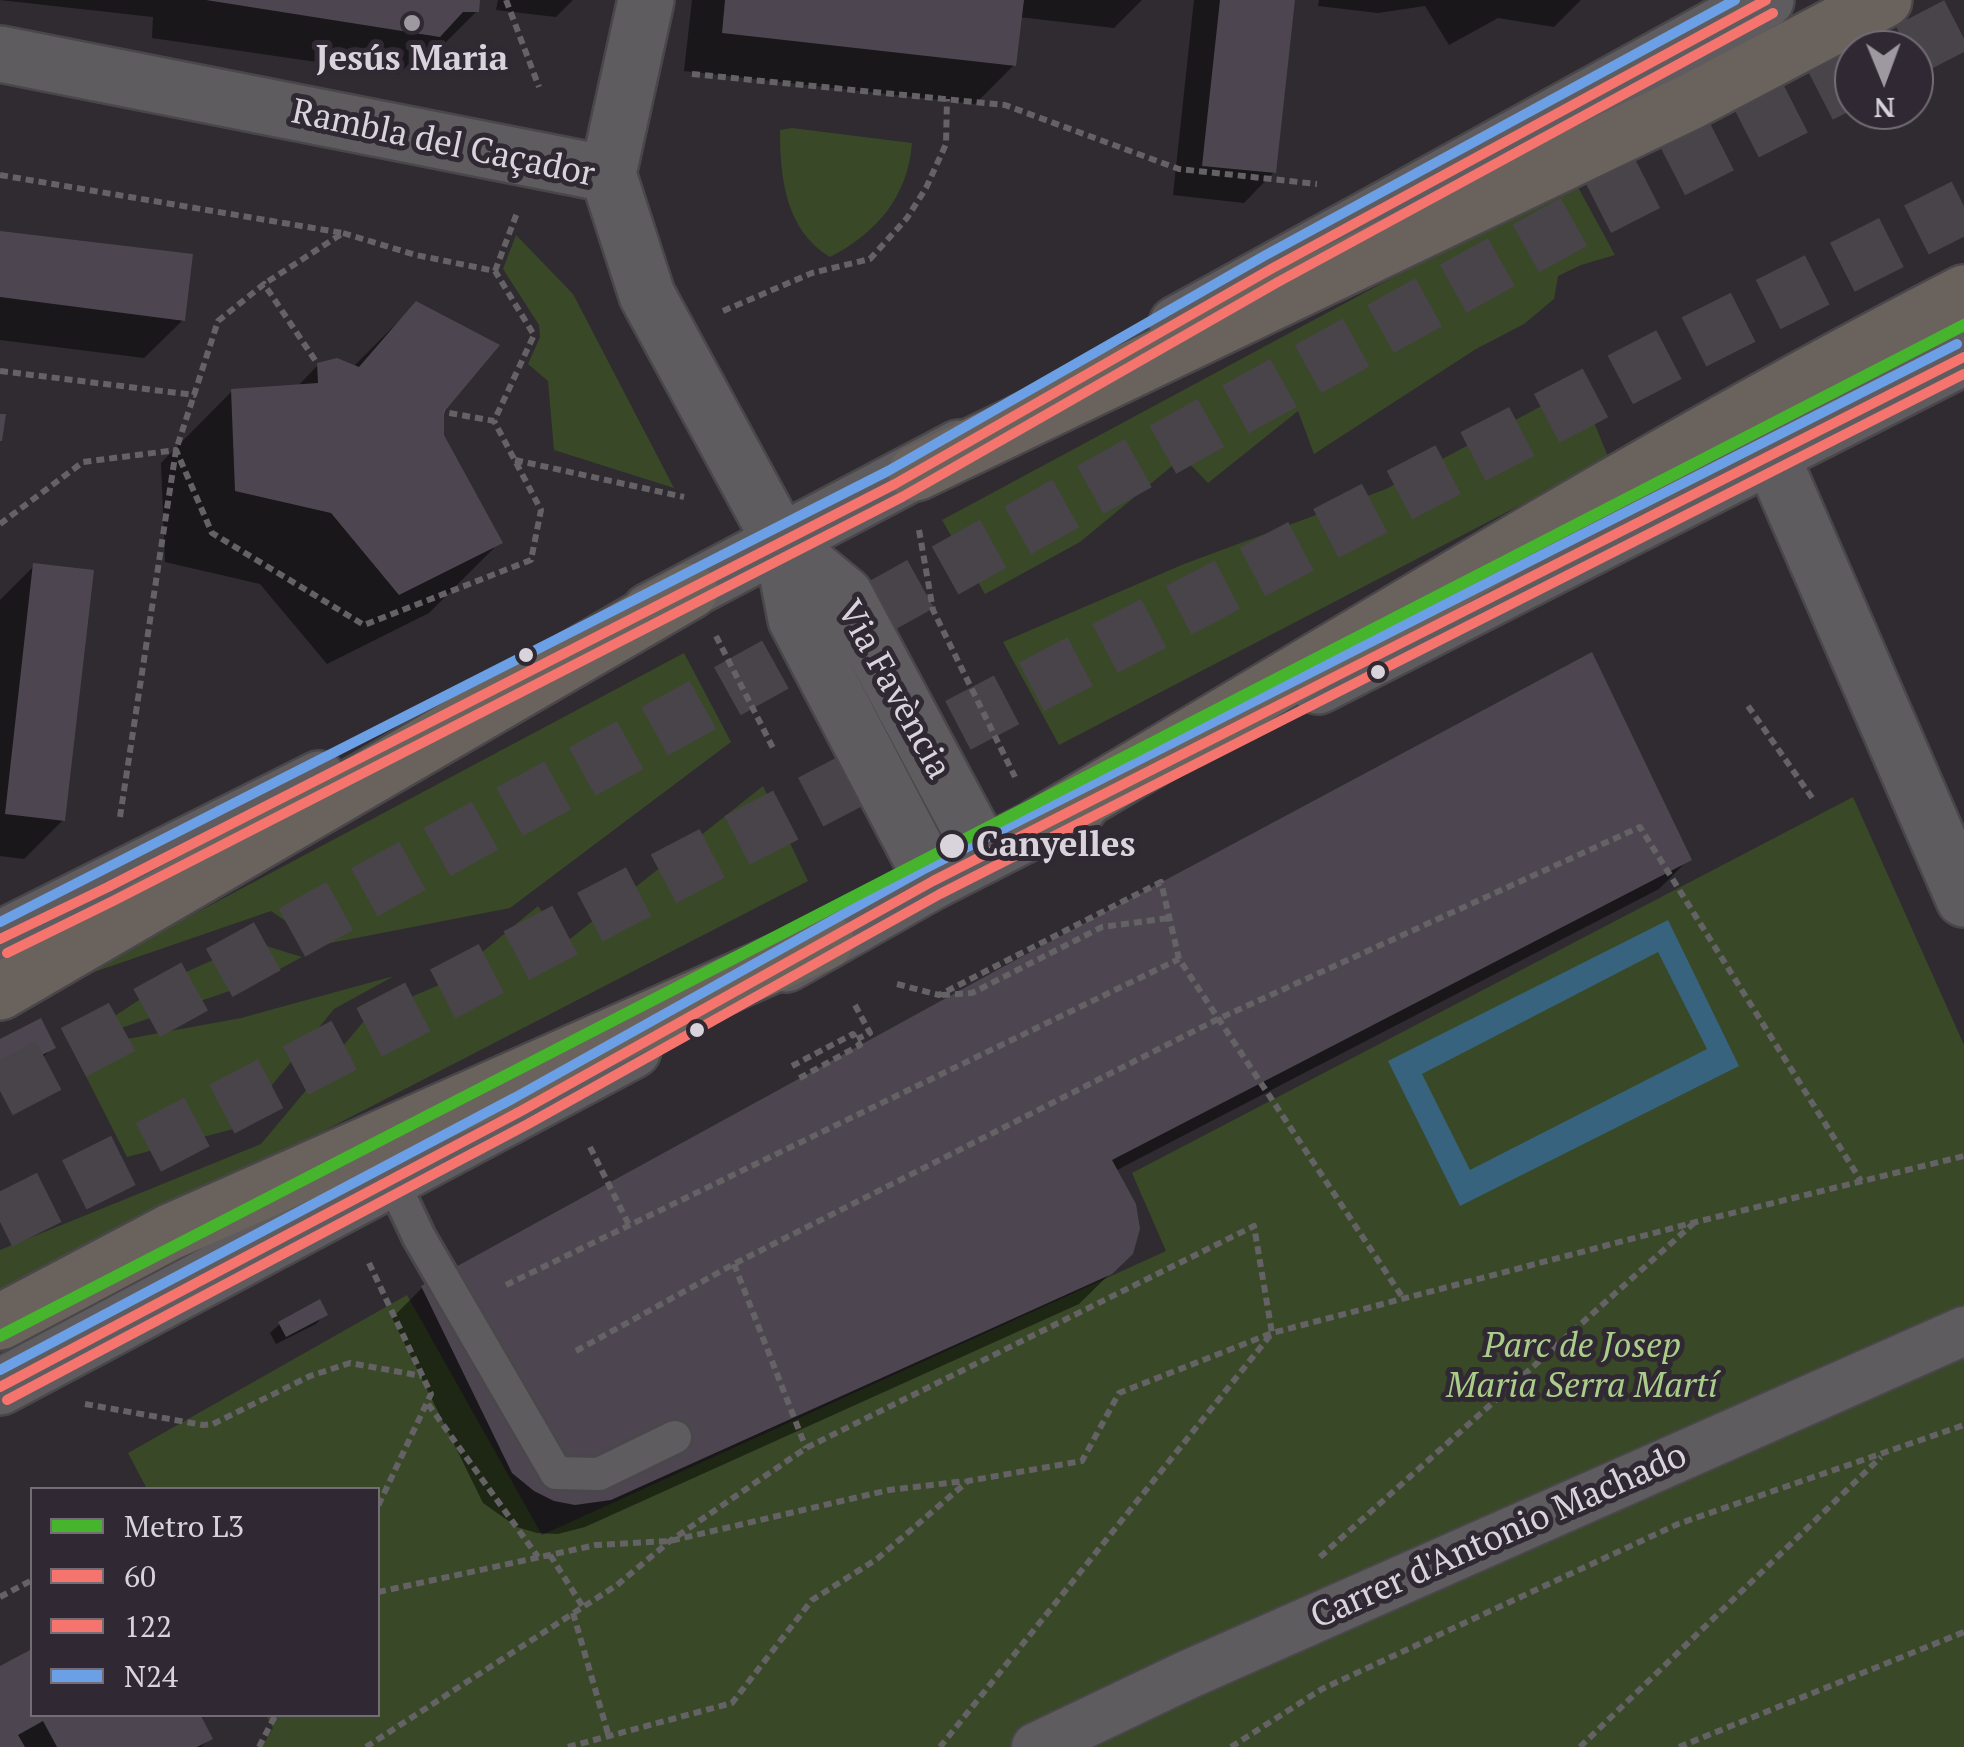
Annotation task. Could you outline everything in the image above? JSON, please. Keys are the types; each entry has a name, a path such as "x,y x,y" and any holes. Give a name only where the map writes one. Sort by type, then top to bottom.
{"highway":[{"path":"916,473 1674,110 1884,0"},
{"path":"1028,803 1964,293"},
{"path":"0,992 702,610"},
{"path":"0,1322 170,1232 826,941"}],"street":[{"path":"608,174 646,0"},
{"path":"0,939 702,610 780,542 916,473 1271,270 1766,0"},
{"name":"Rambla del Caçador","path":"0,54 608,174 648,295 780,542"},
{"path":"0,1387 392,1180 984,855 1028,803 1772,455 1964,357"},
{"path":"1772,455 1964,899"},
{"name":"Via Favència","path":"780,542 845,595 984,855"},
{"name":"Via Favència","path":"780,542 796,619 934,881"},
{"name":"Carrer d'Antonio Machado","path":"1036,1747 1187,1675 1964,1331"}],"lane":[{"path":"392,1180 419,1237 556,1473 598,1474 675,1438"}],"path":[{"path":"506,0 539,87"},
{"path":"692,74 1005,105 1178,169 1321,184"},
{"path":"722,311 812,273 870,260 907,218 926,188 946,144 948,100"},
{"path":"0,174 343,233 416,255 495,271 534,335 494,421"},
{"path":"495,271 517,213"},
{"path":"120,820 176,450 218,321 264,284 343,233"},
{"path":"264,284 317,363"},
{"path":"0,371 194,395"},
{"path":"444,412 494,421"},
{"path":"176,450 212,534 364,625 531,560 541,510 494,421"},
{"path":"0,524 83,462 176,450"},
{"path":"515,460 684,496"},
{"path":"919,528 934,610 1028,803"},
{"path":"702,610 773,748"},
{"path":"1748,706 1815,802"},
{"path":"576,1352 734,1264 1218,1018 1640,826 1861,1181"},
{"path":"940,995 1161,882 1179,959 1402,1298"},
{"path":"897,984 940,995 972,993 1102,928 1170,918"},
{"path":"506,1284 1179,959"},
{"path":"856,1005 870,1033 857,1039"},
{"path":"792,1066 853,1034 857,1039 860,1046 798,1079"},
{"path":"590,1147 629,1225"},
{"path":"380,1592 596,1544 670,1540 889,1490 1082,1461 1119,1393 1272,1333 1964,1156"},
{"path":"1318,1558 1696,1222"},
{"path":"366,1747 618,1584 670,1540 806,1448 1254,1226 1272,1333 940,1747"},
{"path":"369,1263 431,1394 380,1502"},
{"path":"734,1264 806,1448"},
{"path":"79,1402 203,1425 214,1424 310,1376 350,1364 422,1376"},
{"path":"427,1403 514,1529 538,1557"},
{"path":"1231,1747 1322,1689 1678,1524 1964,1426"},
{"path":"1580,1747 1886,1452"},
{"path":"568,1747 591,1744 732,1702 812,1600 877,1560 968,1481"},
{"path":"550,1555 583,1607"},
{"path":"0,1596 30,1581"},
{"path":"573,1613 608,1737"},
{"path":"1683,1746 1964,1632"},
{"path":"259,1747 274,1717"}],"green space":[{"path":"792,128 912,143 904,180 887,211 862,237 830,257 803,232 788,201 781,166 780,130"},
{"path":"1574,180 1615,255 1558,276 1554,299 1524,324 1476,349 1314,454 1298,411 1208,483 1183,457 1080,542 985,594 942,520"},
{"path":"516,235 573,294 674,488 554,450 548,381 528,364 540,337 539,325 503,269"},
{"path":"1579,386 1609,459 1059,745 1003,642 1184,564 1386,489"},
{"path":"684,653 731,742 510,908 320,945 271,911 68,981"},
{"path":"763,786 808,881 0,1298 0,1250 261,1144 369,1015 446,982 538,906 565,943"},
{"name":"Parc de Josep Maria Serra Martí","path":"1853,797 1964,1045 1964,1747 262,1747 273,1728 267,1717 380,1717 380,1487 146,1487 128,1453 407,1295 542,1535 1166,1251 1132,1173"},
{"path":"253,942 302,957 256,982 118,1029 99,1026 173,978"},
{"path":"394,976 334,1009 237,1128 127,1157 72,1049 241,1018"}],"water":[{"path":"1668,920 1739,1066 1460,1206 1388,1061","holes":["1658,952 1707,1049 1470,1170 1422,1074"]}],"building":[{"name":"Jesús Maria","path":"206,0 480,0 479,12 463,12 440,37"},
{"path":"725,0 1024,0 1016,66 722,33"},
{"path":"1220,0 1295,0 1276,173 1202,166"},
{"path":"0,231 193,254 185,321 0,297"},
{"path":"416,301 500,345 444,412 444,435 503,543 399,595 331,513 235,491 231,389 318,383 317,363 337,358 359,367"},
{"path":"0,414 6,414 2,441 0,441"},
{"path":"33,563 94,570 65,821 5,814"},
{"path":"1592,652 1692,860 1112,1160 1136,1204 1140,1229 1133,1254 1112,1274 611,1500 575,1505 554,1501 512,1473 421,1286 999,969"},
{"path":"41,1018 56,1048 0,1076 0,1039"},
{"path":"320,1299 328,1315 286,1337 278,1322"},
{"path":"30,1650 30,1717 202,1717 213,1739 197,1747 57,1747 43,1721 18,1735 25,1747 0,1747 0,1666"}],"tunnel":[{"path":"1934,37 1964,21"},
{"path":"0,1091 1588,214 1834,88"},
{"path":"0,1222 1672,353 1964,206"}],"metro line":[{"name":"L3","path":"0,1336 1964,325"}],"transit line":[{"name":"N24","path":"0,922 888,471 1264,256 1735,0"},
{"name":"60","path":"0,939 895,484 1271,269 1766,0"},
{"name":"122","path":"7,953 902,497 1278,282 1773,13"},
{"name":"N24","path":"0,1370 514,1098 926,868 1957,344"},
{"name":"60","path":"0,1387 521,1111 933,881 1964,357"},
{"name":"122","path":"7,1400 528,1124 940,894 1964,374"}],"place":[{"name":"Jesús Maria","path":"412,23"},
{"name":"Canyelles","path":"952,846"}]}
